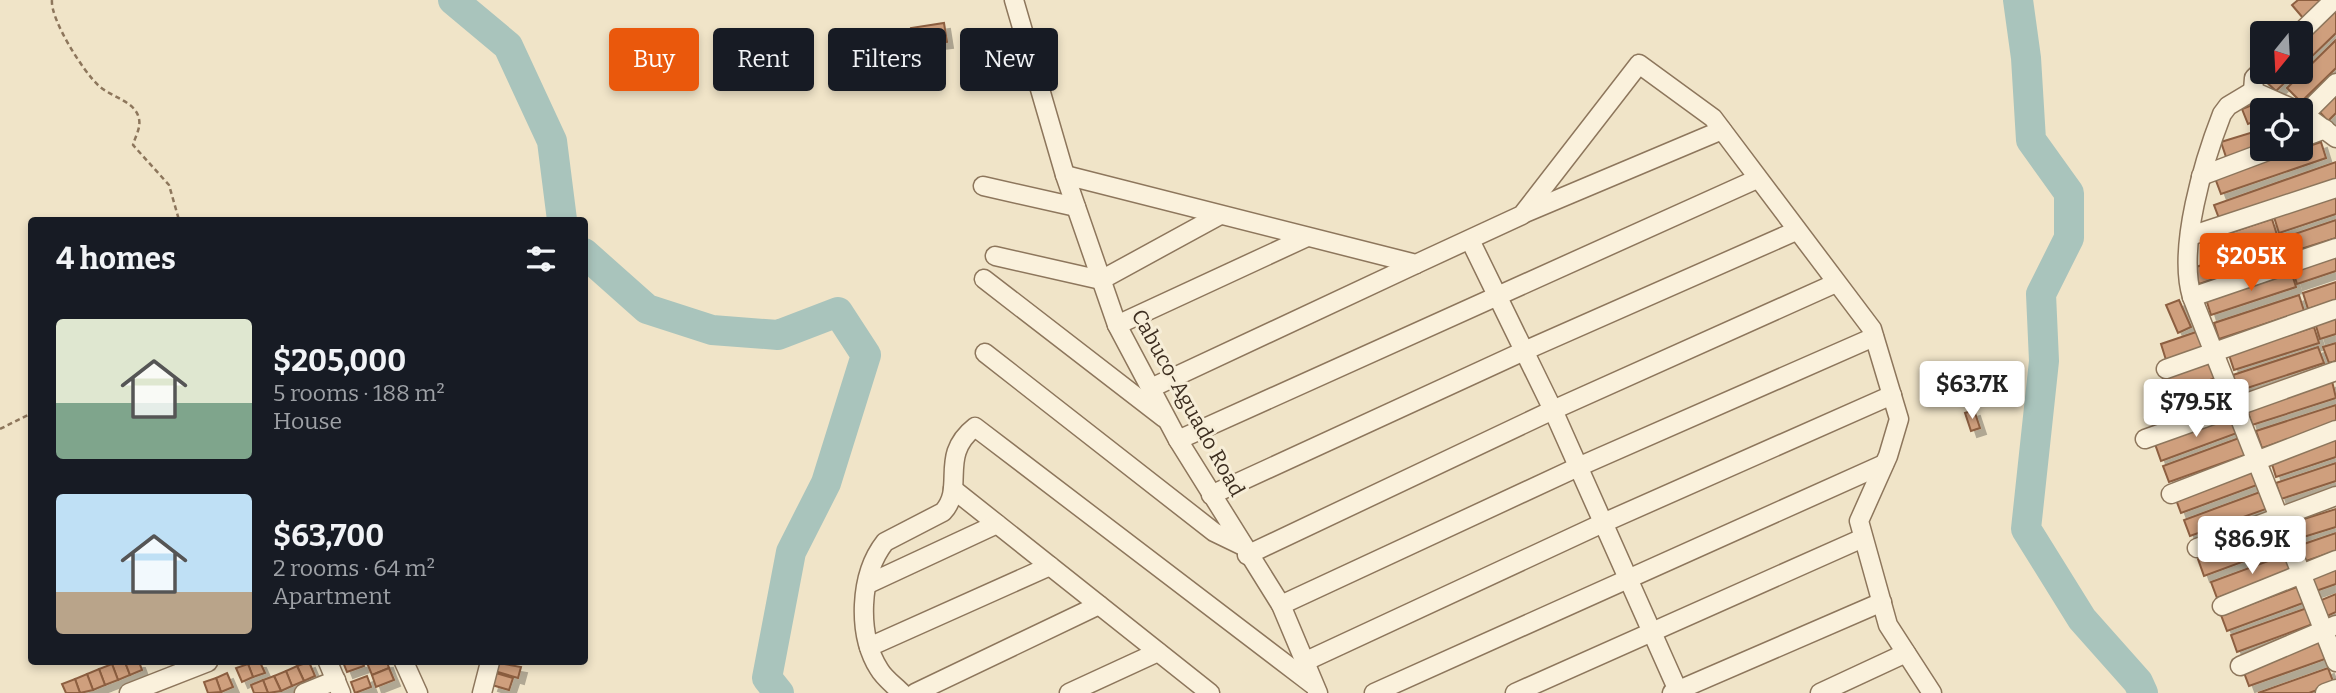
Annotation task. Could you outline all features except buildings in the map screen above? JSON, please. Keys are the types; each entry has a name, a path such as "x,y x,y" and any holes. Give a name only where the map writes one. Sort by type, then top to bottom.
{"street":[{"name":"Cabuco-Aguado Road","path":"1014,0 1065,175 1117,325 1178,440 1281,605 1315,689"},
{"path":"2312,21 2334,0"},
{"path":"1522,215 1639,64 1713,118 1872,329 1899,419 1884,464 1859,522 1888,625 1932,693"},
{"path":"2313,102 2336,83"},
{"path":"2253,91 2254,84"},
{"path":"2253,91 2269,98"},
{"path":"2253,91 2228,106 2222,114 2201,176 2190,236 2192,297 2301,573 2330,627 2336,662"},
{"path":"2313,121 2331,134"},
{"path":"1151,388 1522,215 1721,130"},
{"path":"2313,136 2331,134"},
{"path":"2201,176 2250,158"},
{"path":"1065,175 1416,264"},
{"path":"1178,440 1757,179"},
{"path":"983,186 1076,208"},
{"path":"2190,236 2336,188"},
{"path":"995,256 1101,280 1220,215"},
{"path":"1211,495 1524,351 1796,231"},
{"path":"1117,325 1307,237"},
{"path":"1470,240 1553,410 1652,630 1676,692 1882,602"},
{"path":"2192,297 2336,248"},
{"path":"984,279 1168,421"},
{"path":"985,354 1214,532 1245,550 1836,283"},
{"path":"2166,369 2336,309"},
{"path":"1281,605 1578,467 1874,337"},
{"path":"2145,439 2336,371"},
{"path":"1304,662 1603,523 1892,396"},
{"path":"902,693 880,672 869,647 864,626 868,584 878,550 885,542 943,512 950,505 955,454 960,443 975,427 1315,689"},
{"path":"2171,494 2336,430"},
{"path":"1374,693 1884,464"},
{"path":"953,489 1206,692"},
{"path":"2197,548 2336,496"},
{"path":"868,584 997,524"},
{"path":"1515,693 1863,538"},
{"path":"2222,606 2336,560"},
{"path":"869,647 1050,566"},
{"path":"915,693 1099,605"},
{"path":"2240,666 2330,627"},
{"path":"1069,693 1158,652"},
{"path":"1820,693 1906,653"},
{"path":"129,693 200,665"},
{"path":"304,693 339,686 329,665"},
{"path":"405,665 418,693"},
{"path":"482,693 488,665"},
{"path":"2325,693 2336,688"}],"path":[{"path":"52,0 51,13 89,75 99,86 131,105 139,116 139,129 133,145 169,185 178,217"},
{"path":"0,429 28,415"}],"waterway":[{"path":"453,0 508,46 552,141 562,217"},
{"path":"2018,0 2026,58 2031,140 2069,193 2069,238 2041,294 2044,361 2026,529 2082,619 2138,682 2143,693"},
{"path":"588,257 647,309 712,330 778,335 838,312 866,355 826,483 791,552 767,678 779,693"}]}
